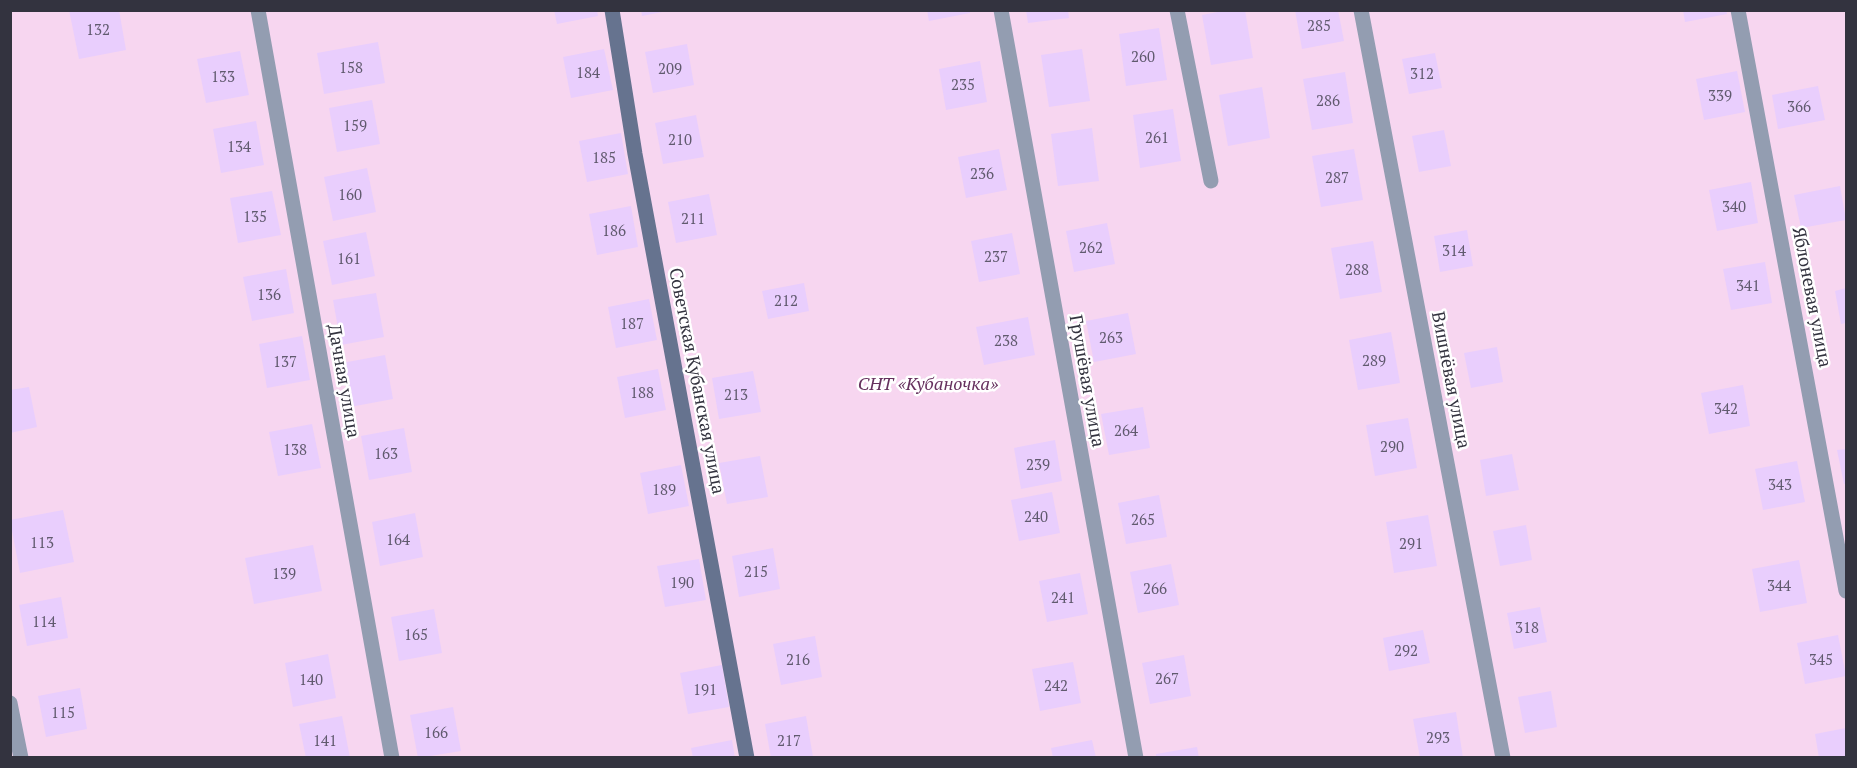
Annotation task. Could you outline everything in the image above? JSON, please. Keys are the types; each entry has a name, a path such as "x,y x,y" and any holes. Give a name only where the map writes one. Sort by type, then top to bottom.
{"street":[{"name":"Дачная улица","path":"258,10 392,758"},
{"name":"Советская Кубанская улица","path":"612,10 635,154 747,758"},
{"name":"Грушёвая улица","path":"1001,10 1136,758"},
{"path":"1178,10 1211,180"},
{"name":"Вишнёвая улица","path":"1361,10 1503,758"},
{"name":"Яблоневая улица","path":"1738,10 1846,591"},
{"path":"10,703 21,758"}],"green space":[{"name":"СНТ «Кубаночка»","path":"11,11 1846,11 1846,757 11,757"}],"building":[{"path":"69,10 119,10 126,50 79,59"},
{"path":"554,10 597,10 598,16 557,24"},
{"path":"641,10 662,10 662,12 642,16"},
{"path":"927,10 970,10 970,13 929,21"},
{"path":"1026,10 1068,10 1069,18 1028,23"},
{"path":"1228,10 1245,10 1253,58 1211,65 1202,15"},
{"path":"1295,10 1338,10 1344,41 1302,49"},
{"path":"1683,10 1726,10 1727,14 1685,22"},
{"path":"1159,28 1167,80 1126,86 1119,34"},
{"path":"378,42 385,83 324,94 317,53"},
{"path":"687,44 694,85 653,93 645,52"},
{"path":"604,49 613,90 571,98 563,57"},
{"path":"1082,49 1090,101 1049,107 1041,55"},
{"path":"240,51 249,95 206,103 197,59"},
{"path":"1435,53 1442,88 1409,94 1402,59"},
{"path":"980,61 987,102 946,110 939,69"},
{"path":"1737,71 1745,112 1704,120 1696,79"},
{"path":"1345,72 1353,123 1312,130 1303,79"},
{"path":"1818,86 1825,120 1778,129 1772,95"},
{"path":"1262,87 1270,138 1228,146 1219,95"},
{"path":"372,100 380,144 337,152 329,108"},
{"path":"1173,109 1181,161 1140,168 1133,115"},
{"path":"696,115 704,157 663,164 655,123"},
{"path":"256,121 264,165 221,173 213,129"},
{"path":"1092,128 1099,181 1058,186 1051,134"},
{"path":"1444,130 1451,166 1419,172 1412,136"},
{"path":"621,133 628,174 587,182 579,141"},
{"path":"999,149 1007,190 966,198 958,157"},
{"path":"1354,149 1363,200 1321,207 1312,156"},
{"path":"367,168 376,212 333,221 324,177"},
{"path":"1751,182 1758,223 1717,231 1709,190"},
{"path":"1840,186 1846,220 1801,228 1794,195"},
{"path":"272,191 281,235 238,243 230,198"},
{"path":"709,194 717,235 676,243 668,202"},
{"path":"631,206 638,247 597,255 589,214"},
{"path":"1107,223 1115,264 1074,272 1066,231"},
{"path":"1467,230 1473,266 1440,272 1434,236"},
{"path":"366,232 375,276 332,285 323,241"},
{"path":"1012,233 1020,274 979,282 971,241"},
{"path":"1373,241 1382,292 1340,299 1331,248"},
{"path":"1765,262 1772,303 1731,310 1723,269"},
{"path":"286,269 294,313 252,321 243,277"},
{"path":"804,283 809,311 768,319 762,291"},
{"path":"1846,288 1846,323 1841,324 1835,291"},
{"path":"376,293 384,337 341,345 333,300"},
{"path":"649,299 657,340 616,348 608,307"},
{"path":"1128,313 1136,354 1094,362 1086,321"},
{"path":"1028,317 1035,355 984,365 976,327"},
{"path":"1391,332 1400,383 1358,390 1349,340"},
{"path":"302,336 310,380 267,388 259,344"},
{"path":"1497,347 1503,382 1471,388 1464,353"},
{"path":"385,355 393,399 350,407 342,363"},
{"path":"658,369 666,410 625,418 617,377"},
{"path":"753,371 761,412 719,419 712,378"},
{"path":"1743,385 1750,426 1709,434 1701,393"},
{"path":"29,387 37,427 10,433 10,390"},
{"path":"1143,407 1150,448 1109,455 1101,414"},
{"path":"1408,418 1417,468 1375,476 1366,425"},
{"path":"312,424 321,468 278,476 269,432"},
{"path":"404,428 412,472 369,480 361,436"},
{"path":"1055,440 1062,481 1021,489 1014,448"},
{"path":"1846,449 1846,484 1844,484 1837,450"},
{"path":"1512,454 1519,490 1486,496 1480,460"},
{"path":"760,456 768,497 727,504 719,463"},
{"path":"1797,461 1805,502 1763,510 1755,469"},
{"path":"681,465 689,506 648,514 640,473"},
{"path":"1052,492 1060,533 1019,541 1011,500"},
{"path":"1159,495 1167,537 1126,544 1118,503"},
{"path":"63,510 74,562 20,573 10,520"},
{"path":"415,513 423,557 380,566 372,522"},
{"path":"1428,515 1437,566 1394,573 1386,522"},
{"path":"1526,525 1532,560 1500,566 1493,531"},
{"path":"313,545 322,591 254,604 245,558"},
{"path":"773,548 780,589 739,597 732,556"},
{"path":"699,559 706,600 665,607 657,566"},
{"path":"1799,560 1807,603 1760,612 1752,569"},
{"path":"1171,564 1179,605 1138,613 1130,572"},
{"path":"1080,573 1088,614 1047,622 1039,581"},
{"path":"61,597 68,638 27,646 19,605"},
{"path":"1540,607 1547,642 1514,649 1507,613"},
{"path":"434,609 442,653 399,661 391,617"},
{"path":"1423,630 1430,663 1389,671 1383,638"},
{"path":"1838,635 1846,676 1805,684 1797,643"},
{"path":"815,636 822,677 781,685 773,644"},
{"path":"328,654 336,698 293,707 285,663"},
{"path":"1184,655 1191,696 1150,704 1142,663"},
{"path":"1073,662 1081,703 1040,711 1032,669"},
{"path":"722,665 729,707 688,714 680,673"},
{"path":"80,688 87,729 46,737 38,696"},
{"path":"1551,691 1557,727 1525,733 1518,697"},
{"path":"453,707 461,751 418,758 410,715"},
{"path":"1456,712 1463,758 1420,758 1413,719"},
{"path":"342,716 350,758 306,758 299,724"},
{"path":"806,716 813,757 771,758 765,724"},
{"path":"1846,728 1846,758 1819,758 1815,734"},
{"path":"732,740 735,758 693,758 691,748"},
{"path":"1092,740 1096,758 1053,758 1051,748"},
{"path":"1197,747 1199,758 1156,758 1156,754"}]}
